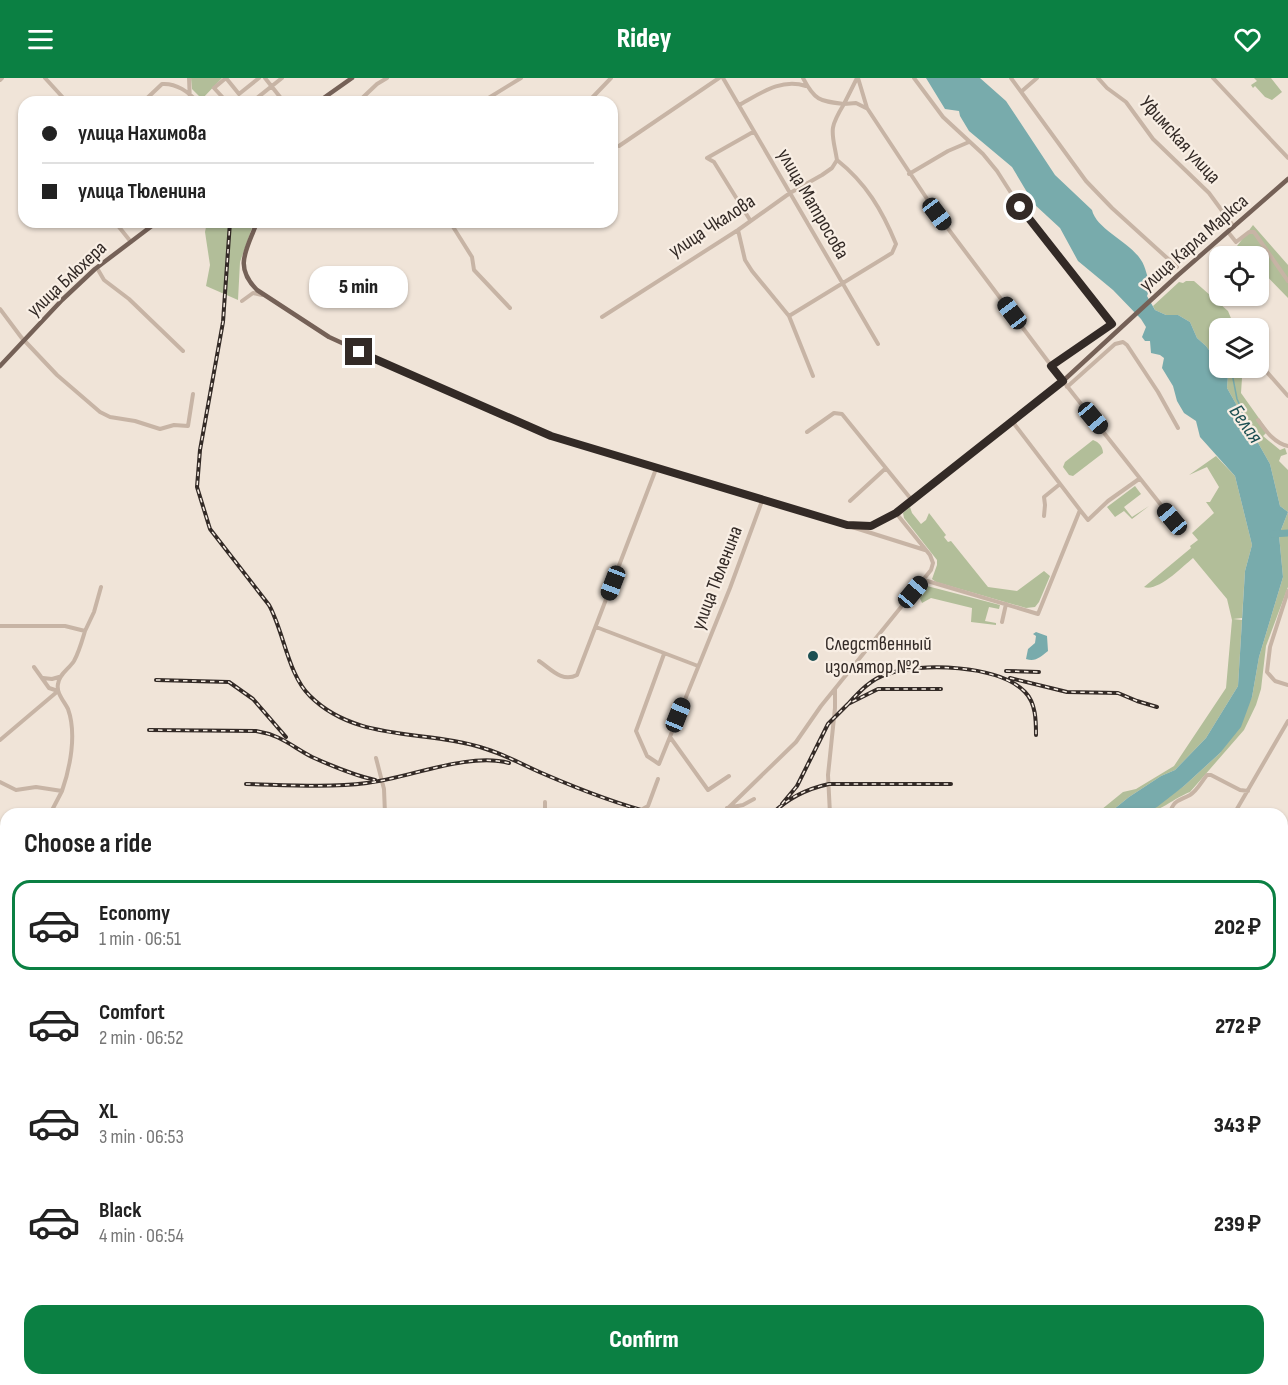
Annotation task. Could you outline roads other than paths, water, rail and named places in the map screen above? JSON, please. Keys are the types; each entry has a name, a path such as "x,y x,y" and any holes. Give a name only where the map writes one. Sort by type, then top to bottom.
{"main road":[{"path":"326,96 352,78"},
{"name":"улица Карла Маркса","path":"1063,381 1177,276 1288,179"},
{"name":"улица Блюхера","path":"0,366 62,300 97,267 149,228"},
{"path":"255,228 244,258 244,271 248,280 265,295 329,337 551,436 847,525 862,527 874,525 896,513 1063,381"}],"street":[{"path":"45,78 62,96"},
{"path":"189,78 189,96"},
{"path":"221,96 214,88 226,78 239,94 259,78"},
{"path":"265,78 279,96"},
{"path":"260,96 282,78"},
{"path":"364,96 387,78"},
{"path":"492,96 521,78"},
{"path":"594,96 611,78"},
{"path":"619,146 721,78"},
{"name":"улица Матросова","path":"721,78 878,344"},
{"path":"803,78 819,100 844,104 856,103 867,108"},
{"path":"789,316 892,253 896,244 878,206 855,174 837,160 832,125 857,78"},
{"path":"857,78 867,108 909,174 1051,366 1106,433 1180,530"},
{"path":"914,78 943,117 983,154 997,171 1020,207 1112,324 1051,366"},
{"path":"1011,78 1086,181 1177,267"},
{"path":"1022,91 1037,78"},
{"name":"Уфимская улица","path":"1098,78 1126,102 1154,139 1209,193 1234,227"},
{"path":"1213,78 1288,158"},
{"path":"739,105 782,84 795,82 807,86"},
{"path":"149,96 162,84 171,83 192,96"},
{"path":"750,220 714,162 707,158 753,132"},
{"path":"909,174 948,151 969,142"},
{"name":"улица Чкалова","path":"602,317 738,230 790,193 822,175 832,168 837,160"},
{"name":"улица Блюхера","path":"120,228 131,242"},
{"path":"454,228 472,257 474,270 510,308"},
{"path":"738,230 745,260 789,316 813,376"},
{"path":"1228,232 1236,242 1250,232 1254,232 1288,281"},
{"path":"97,267 104,280 129,299 183,351"},
{"path":"242,301 253,293 265,295"},
{"path":"0,309 24,340 64,381 100,412 110,417 135,421 160,429 174,425 188,426 193,394"},
{"path":"1067,387 1114,344 1123,342 1158,392 1178,428"},
{"path":"1269,374 1288,396"},
{"path":"807,432 834,413 839,412 911,500"},
{"path":"1258,420 1267,433 1281,444 1288,446"},
{"path":"1012,421 1088,520 1108,501 1139,479"},
{"path":"849,501 886,468"},
{"path":"539,661 562,677 578,675 656,469"},
{"path":"1044,516 1044,498 1060,484"},
{"name":"улица Тюленина","path":"664,654 636,731 644,752 658,764 730,588 762,501"},
{"path":"924,580 1038,614 1080,510"},
{"path":"727,808 796,742 932,567 932,559 928,551 896,513"},
{"path":"847,525 928,551"},
{"path":"874,525 874,530 881,536"},
{"path":"53,808 62,791 70,760 71,730 68,711 58,691 57,683 73,663 94,612 101,587"},
{"path":"1288,591 1270,647 1267,672 1275,681 1288,685"},
{"path":"1002,622 1006,604"},
{"path":"0,626 65,626 85,631"},
{"path":"596,627 698,666"},
{"path":"34,667 49,688 58,691"},
{"path":"42,678 60,677"},
{"path":"830,808 828,775 835,689"},
{"path":"0,740 58,691"},
{"path":"1238,808 1288,721"},
{"path":"1282,731 1288,735"},
{"path":"669,736 708,790 729,776"},
{"path":"376,758 384,789 385,808"},
{"path":"1172,808 1173,804 1181,798 1192,794 1207,775 1240,790 1248,791"},
{"path":"644,808 648,806 658,779"},
{"path":"0,782 16,790 36,788 62,791"},
{"path":"727,808 743,805 754,799"},
{"path":"545,802 545,808"}],"water":[{"name":"Белая","path":"926,78 980,78 1006,101 1055,175 1092,210 1107,230 1136,254 1143,263 1151,286 1147,296 1155,310 1166,315 1178,315 1190,322 1197,338 1209,350 1209,378 1228,378 1227,388 1270,464 1280,506 1288,512 1279,535 1283,577 1259,657 1252,697 1241,727 1220,753 1184,786 1155,808 1115,808 1161,776 1175,770 1206,738 1238,686 1245,571 1252,545 1235,476 1200,437 1196,421 1184,413 1177,401 1173,386 1162,368 1164,358 1151,353 1150,341 1145,341 1142,337 1146,327 1141,319 1113,290 1078,261 1060,228 1034,204 1012,167 969,131 959,111 945,109"},
{"path":"1036,632 1047,636 1048,651 1040,657 1029,660 1026,659 1028,649 1035,643 1036,636 1033,634"}],"waterway":[{"path":"1233,378 1237,399 1243,412 1240,415"},
{"path":"1273,534 1288,533"}],"railway":[{"path":"230,228 223,322 200,450 197,487 210,529 269,605 296,677 310,696 329,711 349,721 394,733 441,739 486,749 585,791 634,808"},
{"path":"848,704 876,679 902,670 939,667 979,671 1013,683 1029,696 1035,718 1036,735"},
{"path":"1006,671 1039,672"},
{"path":"1010,678 1067,692 1118,693 1157,707"},
{"path":"156,680 229,682 253,699 286,737"},
{"path":"782,804 797,786 828,724 848,704 878,689 941,689"},
{"path":"149,730 256,731 279,738 327,764 375,780"},
{"path":"246,784 352,785 457,763 493,760 509,763"},
{"path":"779,808 798,795 829,784 951,784"}],"place":[{"name":"Следственный изолятор №2","path":"813,656"}]}
